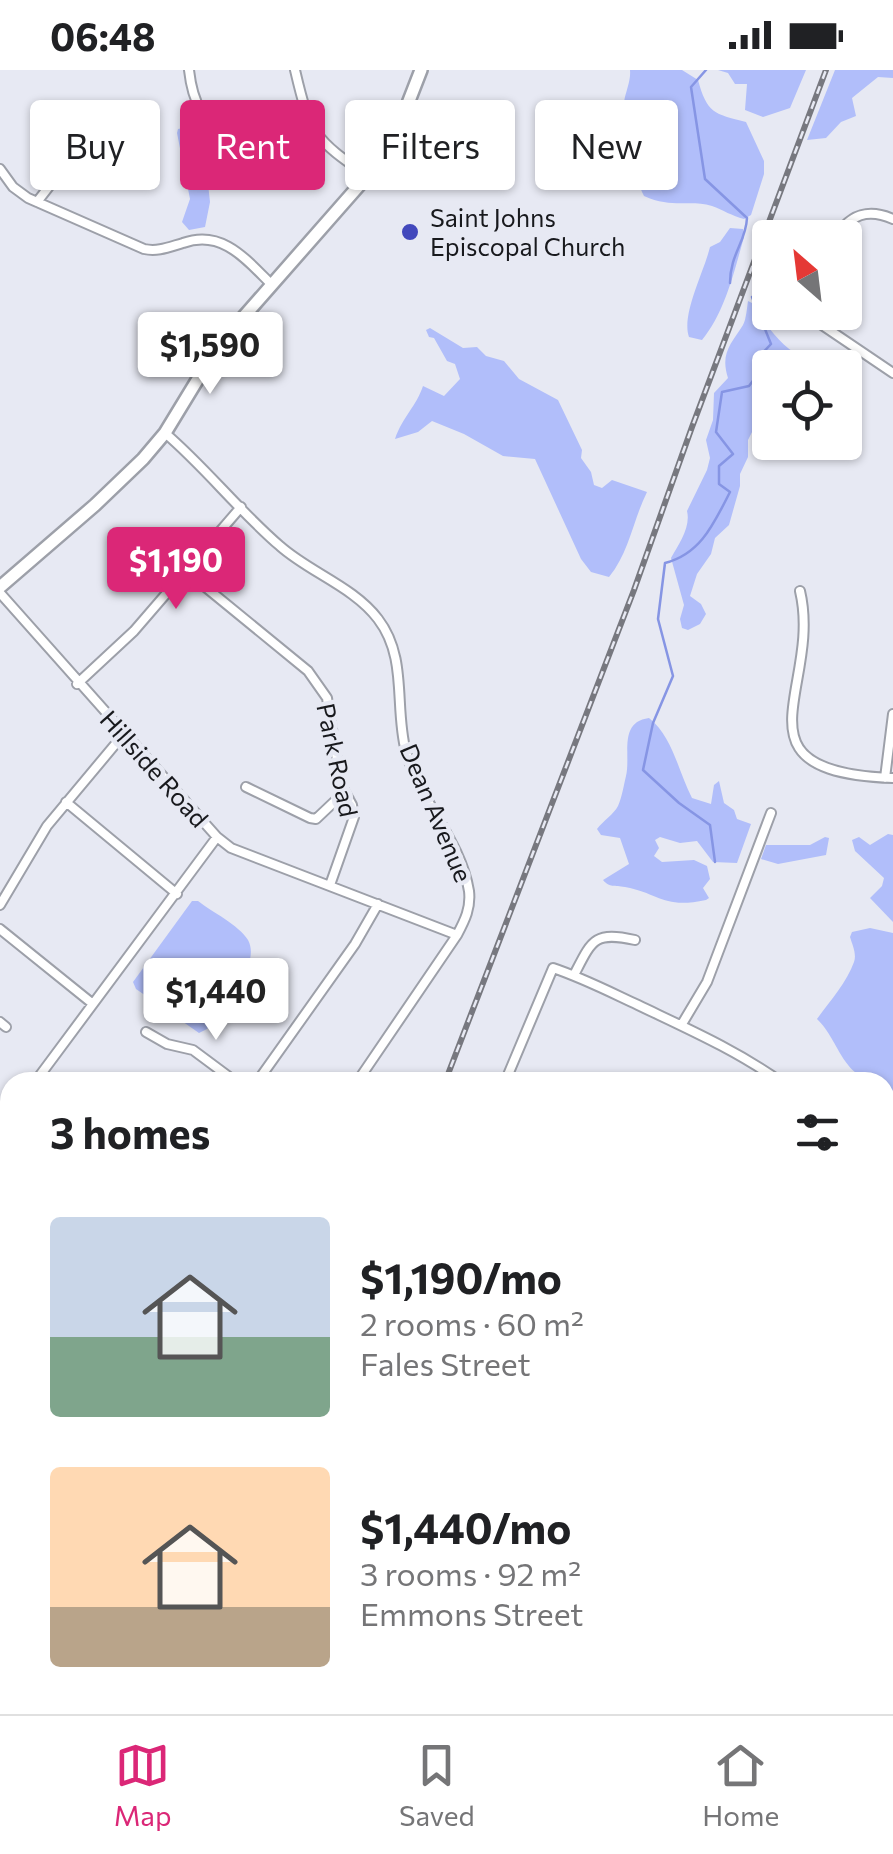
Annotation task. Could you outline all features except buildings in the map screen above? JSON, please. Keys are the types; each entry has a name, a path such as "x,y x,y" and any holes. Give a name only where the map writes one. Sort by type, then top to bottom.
{"street":[{"path":"189,70 196,100"},
{"path":"295,70 302,100"},
{"path":"410,100 422,70"},
{"path":"0,169 13,188 37,202 150,251 196,238 215,240 245,258 270,284"},
{"path":"37,202 46,190"},
{"path":"0,590 121,480 165,433 218,346 355,190"},
{"path":"849,220 874,212 893,218"},
{"path":"828,330 893,373"},
{"name":"Dean Avenue","path":"165,433 279,546 370,608 387,633 399,677 408,758 459,859 469,891 468,915 458,935 364,1072"},
{"path":"77,684 134,632 241,507"},
{"name":"Park Road","path":"187,572 308,671 327,698 340,785 349,800 353,823 330,885"},
{"name":"Hillside Road","path":"0,590 77,684 217,837 232,848 458,935"},
{"path":"800,591 806,622 790,732 802,754 818,764 889,778 893,714"},
{"path":"0,906 26,857 123,735"},
{"path":"246,786 316,819 335,801 349,800"},
{"path":"66,802 177,894"},
{"path":"682,1024 707,982 771,813"},
{"path":"43,1072 217,837"},
{"path":"264,1072 351,950 378,904"},
{"path":"0,929 94,1004"},
{"path":"574,975 598,937 611,935 635,940"},
{"path":"508,1072 554,968 682,1024 767,1072"},
{"path":"146,1032 202,1056 223,1072"}],"shaded area":[{"path":"630,70 682,70 698,80 713,110 746,122 764,161 764,174 751,215 744,219 704,204 664,202 644,196 642,190 678,190 678,100 624,100"},
{"path":"718,70 806,70 790,108 763,117 745,110 747,84 735,84 728,73"},
{"path":"835,70 893,70 893,78 878,77 852,98 856,116 841,122 826,138 807,140"},
{"path":"188,190 209,190 205,227 189,230 182,222 190,199"},
{"path":"730,228 743,229 744,237 728,291 702,340 689,337 688,317 710,247 720,242"},
{"path":"748,301 752,303 752,330 772,330 792,350 752,350 752,432 748,457 740,474 729,525 715,538 690,596 706,614 700,624 688,630 682,628 684,605 671,558 707,470 710,458 706,440 713,420 714,393 728,378 726,355 744,323"},
{"path":"430,328 463,348 477,347 486,356 504,361 519,379 558,400 594,485 602,488 612,480 647,492 621,558 609,577 591,572 581,559 535,459 503,456 432,421 418,432 395,439 423,386 444,396 460,379 455,364 447,361 434,338 429,337 426,330"},
{"path":"649,718 669,745 692,798 711,804 714,785 719,781 724,803 734,810 737,819 751,824 737,863 713,862 697,841 680,843 660,837 655,840 659,848 654,856 662,862 694,860 707,866 710,879 703,888 709,898 706,900 671,902 603,880 629,864 620,838 601,835 597,829 619,802 626,776 629,733 639,721"},
{"path":"893,835 893,922 870,898 884,878 855,851 852,840 859,837 870,845"},
{"path":"829,838 826,855 778,864 761,859 766,845 810,845"},
{"path":"192,901 198,901 238,929 251,950 238,987 207,1029 199,1033 136,989 133,982"},
{"path":"870,928 893,933 893,1072 856,1072 817,1019 854,962 852,932"}],"waterway":[{"path":"706,70 691,87 705,179 747,218 730,283"},
{"path":"715,862 710,825 643,770 653,723 673,676 658,619 665,563 697,545 730,492 719,484 719,466 733,454 716,432 722,392 749,386 755,378 756,360 771,344 765,330"}],"railway":[{"path":"449,1072 634,590 826,70"}],"place":[{"name":"Saint Johns Episcopal Church","path":"410,232"}]}
